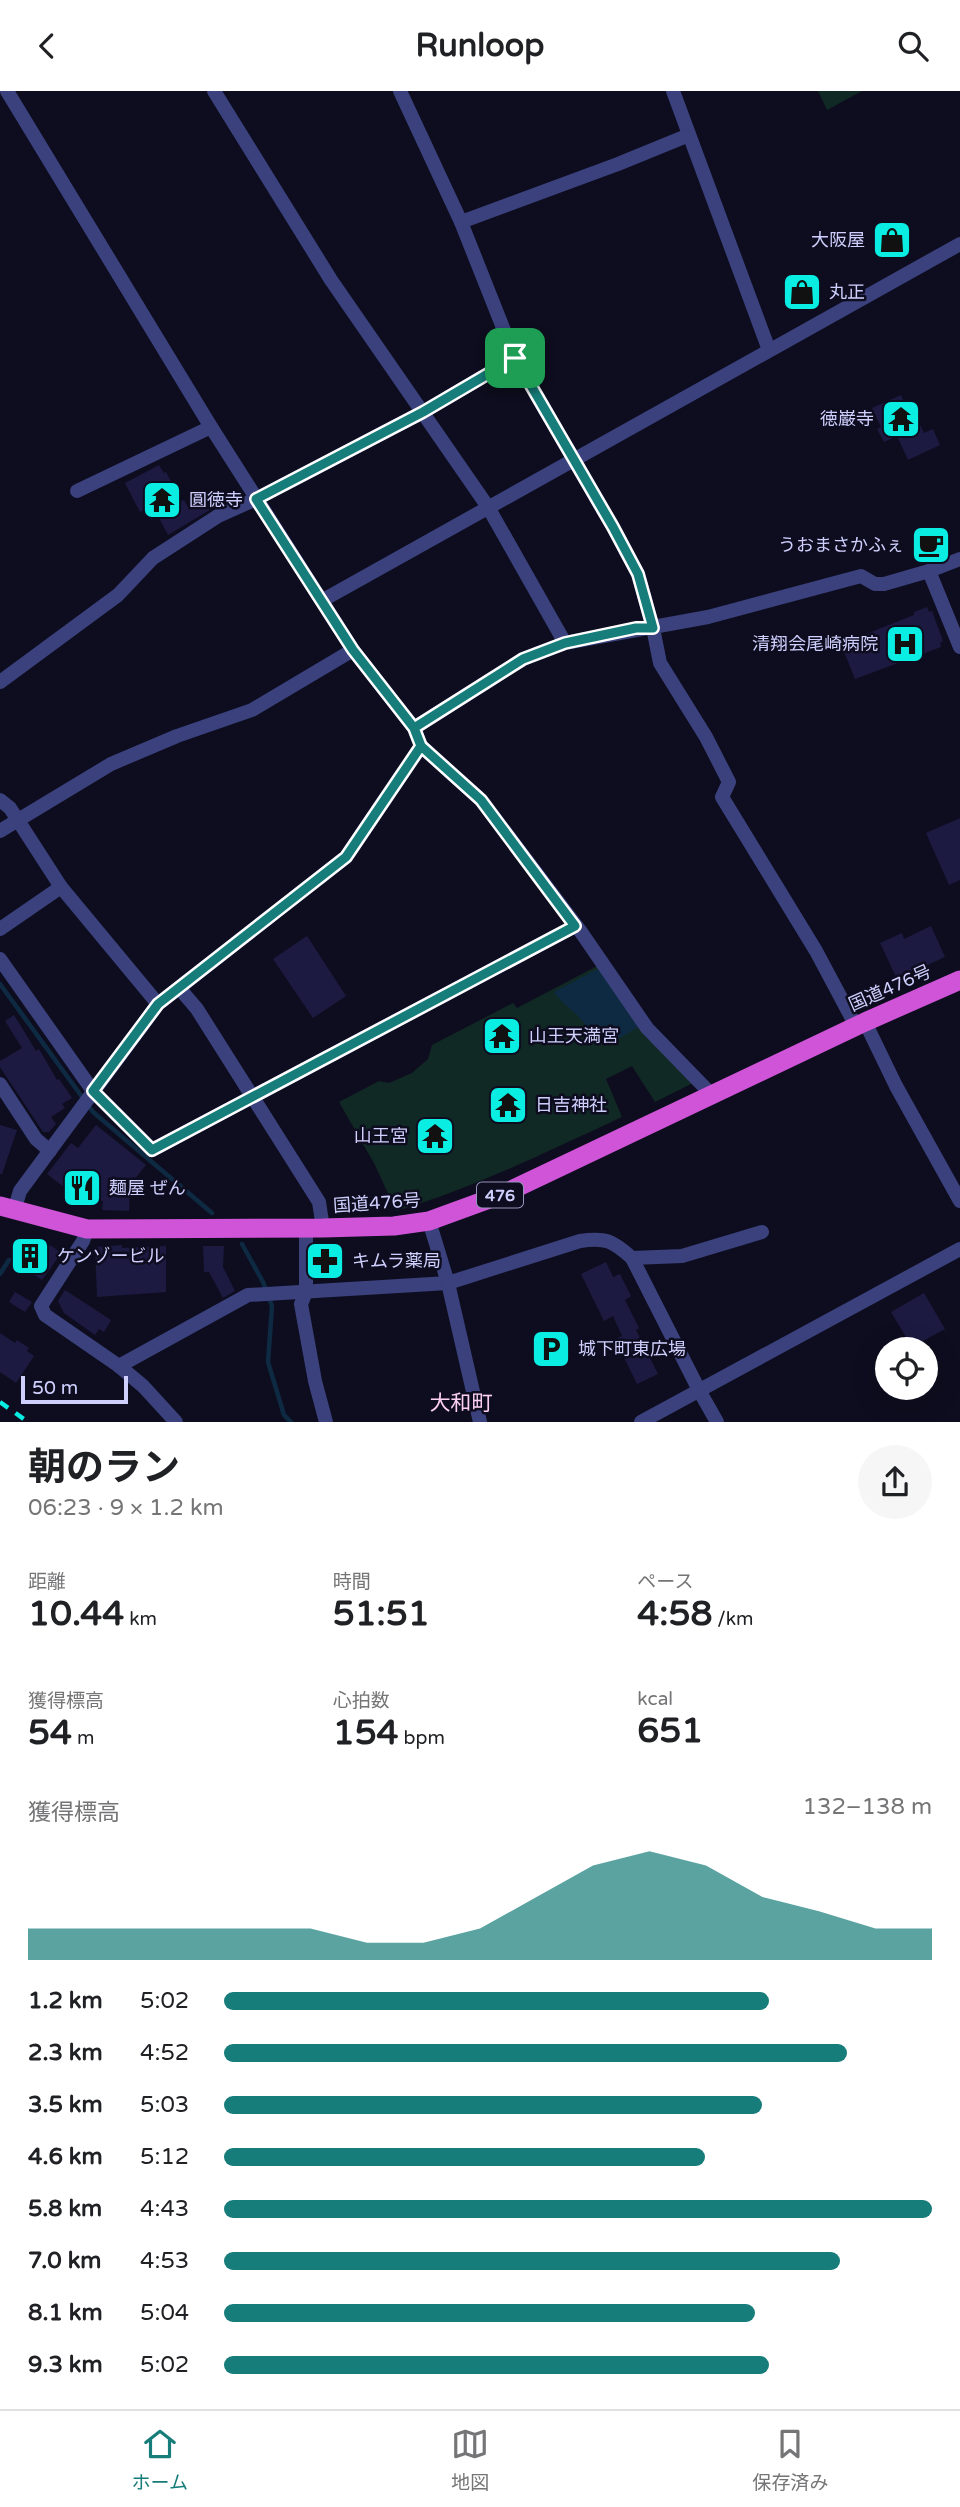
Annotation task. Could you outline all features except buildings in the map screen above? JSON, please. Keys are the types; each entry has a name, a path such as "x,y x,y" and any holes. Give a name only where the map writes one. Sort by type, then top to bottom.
{"highway":[{"name":"国道476号","path":"7,1208 87,1229 402,1226 429,1221 503,1193 860,1024 960,980"}],"street":[{"path":"7,91 211,427 353,650 414,728 421,746 481,800 648,1028 712,1095"},
{"path":"214,91 331,280 488,507 565,643"},
{"path":"400,91 461,222 515,358 638,574 660,663 706,737 729,782 722,797 860,1024 960,1201"},
{"path":"673,91 769,350"},
{"path":"461,222 689,135"},
{"path":"323,600 960,244"},
{"path":"0,682 118,595 153,558 218,516 423,412 515,358"},
{"path":"77,491 211,427"},
{"path":"414,728 523,659 565,643 708,617 861,576 875,584 884,584 960,559"},
{"path":"929,571 960,647"},
{"path":"0,831 111,764 177,736 253,710 353,650"},
{"path":"7,1208 158,1004 346,857 421,746"},
{"path":"0,800 10,808 61,887 158,1004"},
{"path":"0,929 61,887"},
{"path":"0,959 88,1099 152,1150 575,926"},
{"path":"180,989 197,1009 320,1202 306,1292 301,1304 315,1381 326,1422"},
{"path":"0,1084 36,1139 50,1150"},
{"path":"429,1221 448,1283 481,1422"},
{"path":"87,1229 83,1241 41,1306 45,1315 119,1366 143,1386 176,1422"},
{"path":"632,1258 682,1256 762,1232"},
{"path":"119,1366 248,1296 448,1283 580,1241 599,1238 616,1244 632,1258 717,1422"},
{"path":"641,1422 960,1249"}],"green space":[{"path":"818,91 862,91 827,110"},
{"path":"599,965 693,1083 655,1102 632,1066 606,1079 622,1117 482,1180 396,1211 375,1165 339,1102 379,1081 389,1083 412,1073 428,1059 432,1045 513,1003 517,1008"}],"water":[{"path":"599,970 638,1027 611,1041 599,1038 593,1033 554,992"}],"waterway":[{"path":"0,984 93,1112 212,1213"},
{"path":"242,1244 263,1282 272,1306 268,1362 284,1415 291,1422"},
{"path":"0,1274 9,1260"}],"railway":[{"path":"0,1402 28,1422"}],"place":[{"name":"大阪屋","path":"892,240"},
{"name":"丸正","path":"802,292"},
{"name":"徳巌寺","path":"901,419"},
{"name":"圓徳寺","path":"162,500"},
{"name":"うおまさかふぇ","path":"931,545"},
{"name":"清翔会尾崎病院","path":"905,644"},
{"name":"山王天満宮","path":"502,1036"},
{"name":"日吉神社","path":"508,1105"},
{"name":"山王宮","path":"435,1136"},
{"name":"麺屋 ぜん","path":"82,1188"},
{"name":"ケンゾービル","path":"30,1256"},
{"name":"キムラ薬局","path":"325,1261"},
{"name":"城下町東広場","path":"551,1349"}],"district":[{"name":"大和町","path":"461,1403"}],"route":[{"path":"515,358 423,412 256,499 353,650 414,728 421,746 346,857 158,1004 93,1091 152,1150 575,926 481,800 421,746 414,728 523,659 565,643 636,628 653,628 638,574 515,358"}]}
